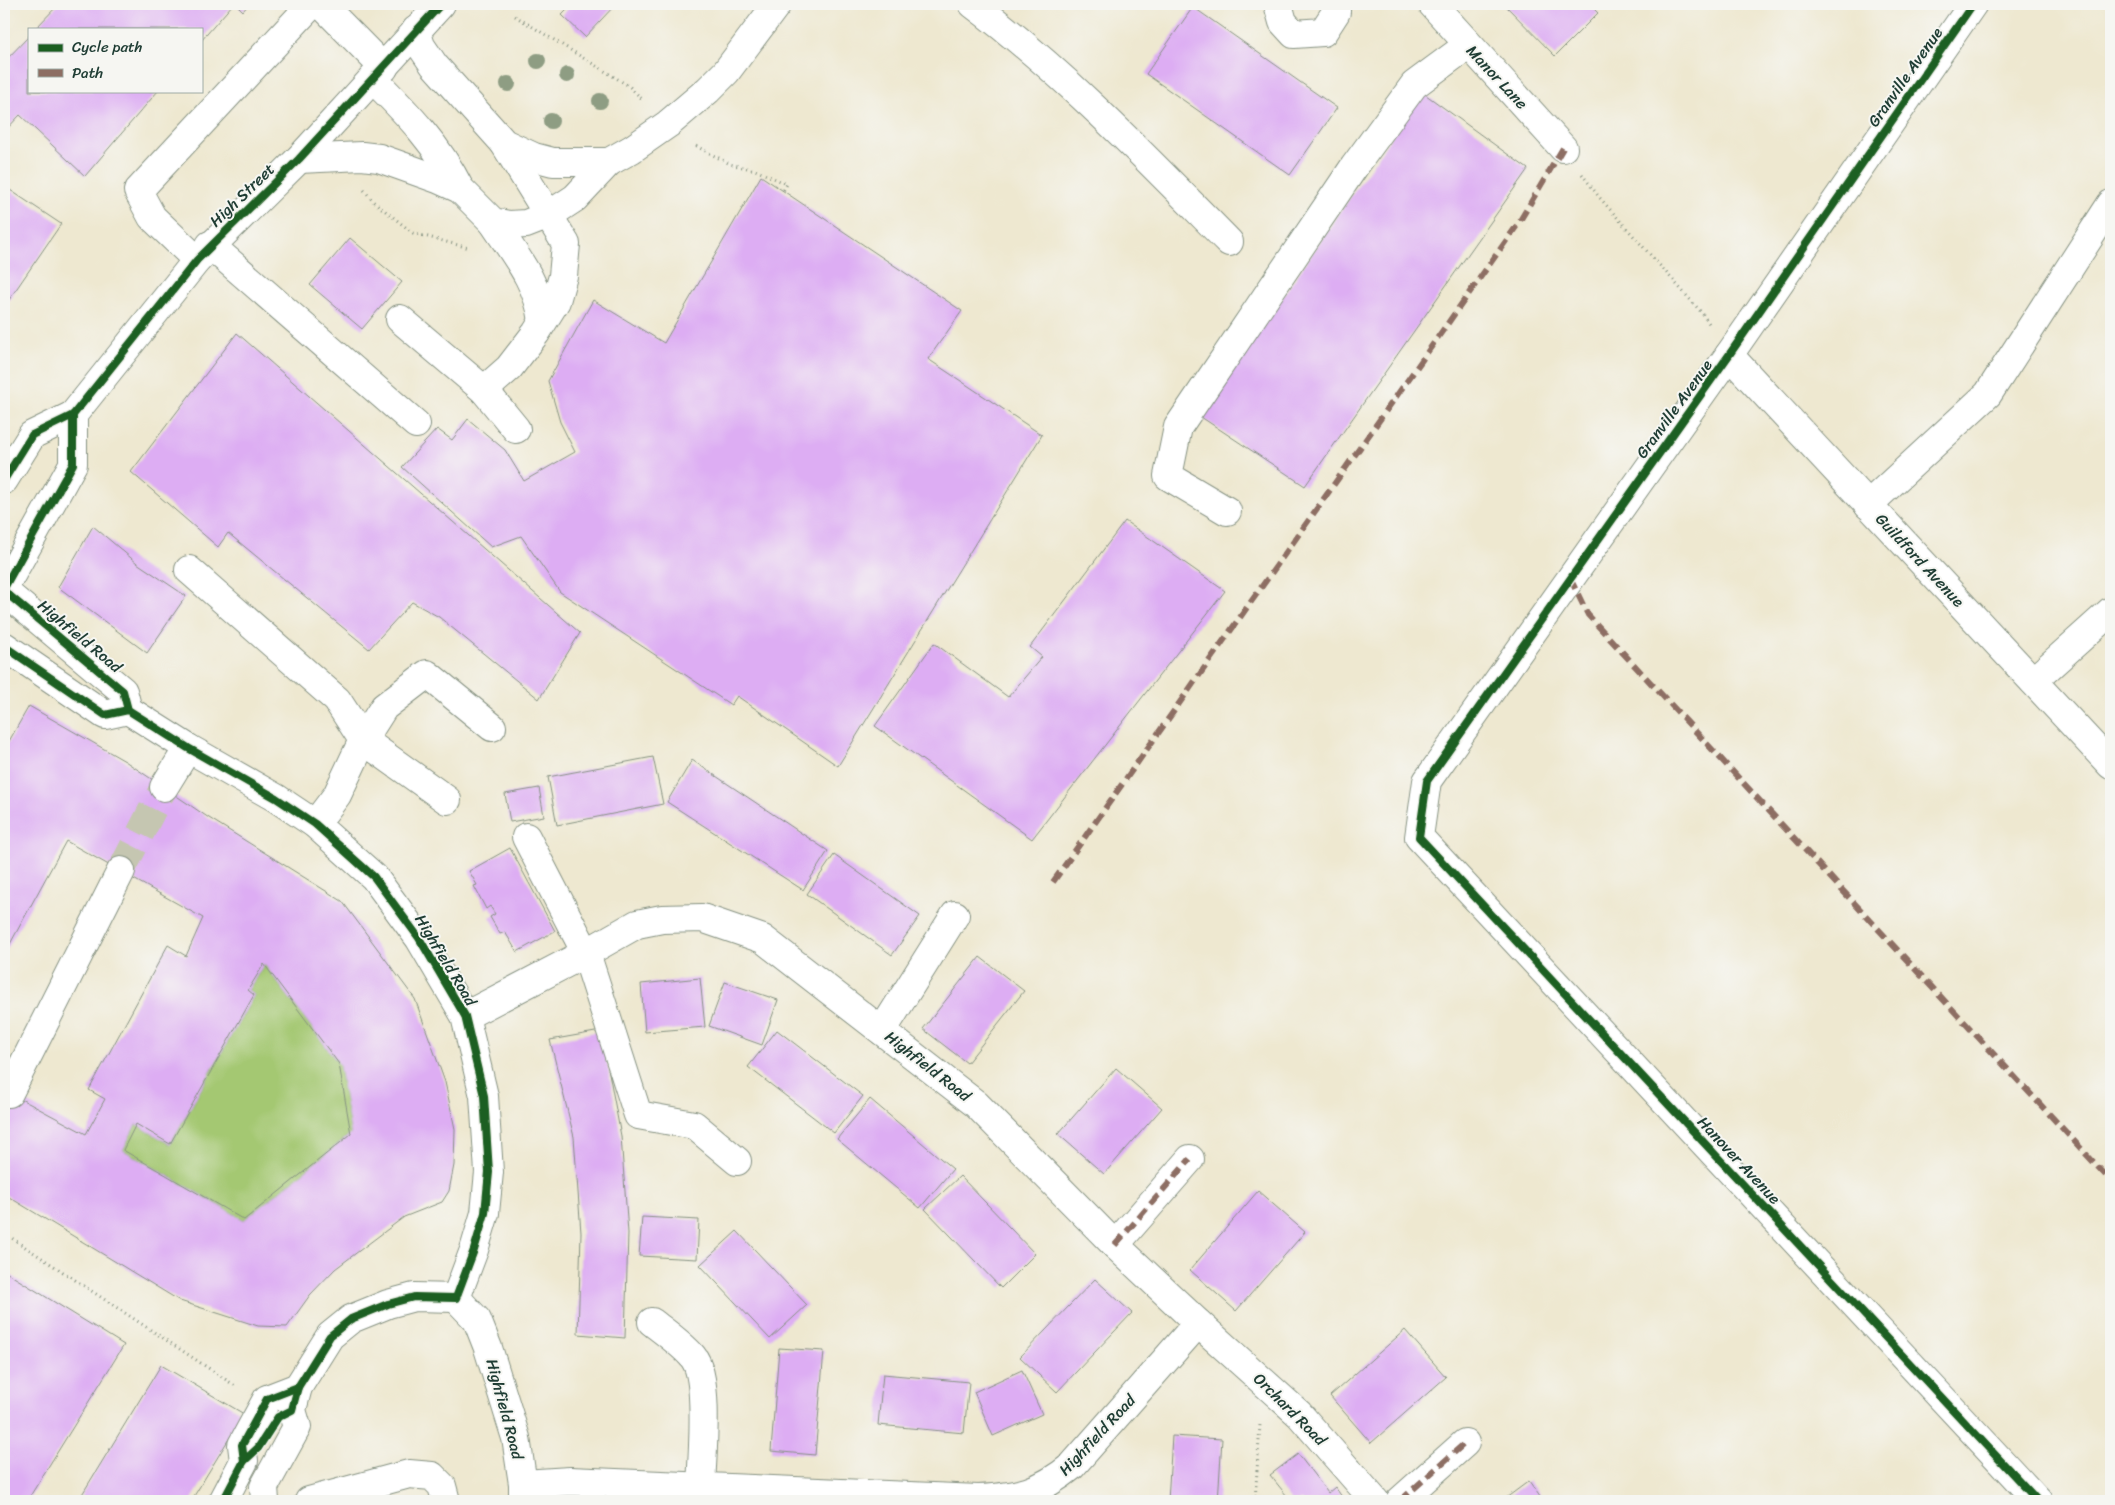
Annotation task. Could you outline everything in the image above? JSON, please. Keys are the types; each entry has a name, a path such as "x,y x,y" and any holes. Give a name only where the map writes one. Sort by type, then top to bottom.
{"street":[{"path":"312,4 138,191 152,217 204,253 416,424"},
{"path":"321,4 426,134 450,169 460,189 493,222 526,272 540,302 543,321"},
{"name":"High Street","path":"4,480 32,435 73,415 204,253 299,159 379,74 441,4"},
{"path":"493,222 509,225 526,224 549,215 575,198 609,162 632,149 668,124 708,90 726,72 777,4"},
{"path":"973,4 997,22 1111,124 1229,242"},
{"path":"1278,4 1283,22 1294,34 1323,32 1336,12 1336,4"},
{"name":"Manor Lane","path":"1432,4 1563,148"},
{"name":"Granville Avenue","path":"1419,838 1427,781 1729,355 1973,4"},
{"path":"416,30 421,46 434,65 504,143 520,173 549,215 566,244 564,276 556,301 509,368 484,390"},
{"path":"1227,511 1168,476 1178,427 1354,167 1414,85 1468,45"},
{"path":"504,143 534,157 554,162 609,162"},
{"path":"299,159 362,156 379,158 460,189"},
{"path":"1868,504 1988,394 2111,204"},
{"path":"400,319 484,390 516,429"},
{"name":"Guildford Avenue","path":"1729,355 2111,765"},
{"path":"4,590 73,464 73,415"},
{"path":"188,570 338,700 363,740 447,800"},
{"name":"Highfield Road","path":"4,590 123,691 128,710 188,748 276,798 315,824 374,878 419,938 465,1016 484,1096 489,1172 485,1213 474,1250 456,1298 477,1320 488,1348 516,1438 523,1492 570,1481 701,1486 835,1497 978,1499 1008,1497 1029,1492 1053,1482 1072,1466 1198,1322 1114,1245 976,1104 763,938 702,918 662,919 636,924 586,954 465,1016"},
{"path":"2033,681 2111,611"},
{"path":"4,646 105,715 128,710"},
{"path":"315,824 336,795 363,740 384,708 427,674 492,727"},
{"path":"164,787 188,748"},
{"path":"526,837 586,954 638,1115 694,1125 737,1162"},
{"name":"Hanover Avenue","path":"1419,838 2038,1501"},
{"path":"9,1093 121,871"},
{"path":"882,1031 955,915"},
{"path":"1114,1245 1190,1159"},
{"path":"223,1501 244,1461 258,1448 278,1417 295,1398 330,1336 351,1319 388,1304 414,1297 456,1298"},
{"path":"652,1322 694,1358 702,1375 701,1486"},
{"name":"Orchard Road","path":"1198,1322 1299,1414 1375,1501"},
{"path":"244,1461 242,1445 267,1399 295,1398"},
{"path":"265,1501 264,1486 297,1427 295,1398"},
{"path":"1400,1501 1465,1443"},
{"path":"309,1501 409,1474 432,1476 442,1486 446,1501"}],"path":[{"path":"515,16 629,86 668,124"},
{"path":"1563,148 1599,197 1702,313 1729,355"},
{"path":"4,1232 256,1399 263,1406"},
{"path":"1254,1501 1260,1424"}],"green space":[{"path":"264,964 339,1064 351,1134 244,1220 123,1150 136,1124 170,1144 254,995 248,990"}],"building":[{"path":"59,4 233,4 202,40 202,28 36,28"},
{"path":"236,4 249,4 243,11"},
{"path":"573,4 616,4 585,37 562,15"},
{"path":"1504,4 1589,4 1598,13 1555,56"},
{"path":"1193,7 1337,108 1290,175 1146,74"},
{"path":"28,37 28,92 157,92 85,176 20,115 4,132 4,62"},
{"path":"1422,92 1528,169 1305,486 1201,417"},
{"path":"761,176 962,311 928,359 1042,435 838,766 737,696 731,705 560,592 521,536 491,547 402,467 437,429 452,440 468,419 505,450 524,481 575,452 560,422 548,381 593,300 664,343"},
{"path":"4,186 61,224 4,307"},
{"path":"350,238 402,282 362,329 310,285"},
{"path":"237,333 580,633 539,699 439,617 412,602 369,649 228,533 218,547 131,472"},
{"path":"1125,521 1225,591 1032,839 875,726 934,643 1008,697 1042,657 1030,647"},
{"path":"93,526 137,563 186,596 147,653 58,587"},
{"path":"29,706 125,761 209,818 342,901 415,999 445,1082 455,1129 454,1165 449,1191 442,1202 404,1217 335,1269 310,1295 287,1327 258,1326 180,1301 4,1194 4,1090 86,1134 105,1099 89,1090 168,945 186,956 203,918 66,841 4,955 4,750","holes":["264,964 339,1064 351,1134 244,1220 123,1150 136,1124 170,1144 254,995 248,990"]},
{"path":"653,757 663,804 557,825 548,777"},
{"path":"692,760 828,851 803,890 667,802"},
{"path":"539,788 544,816 510,822 505,794"},
{"path":"510,848 555,931 517,952 505,932 500,934 490,917 495,914 490,906 486,909 474,886 477,885 469,871"},
{"path":"834,855 920,916 892,955 807,894"},
{"path":"980,957 1024,991 967,1063 923,1029"},
{"path":"700,978 705,1027 645,1032 641,984"},
{"path":"725,982 778,1000 762,1045 709,1026"},
{"path":"777,1030 863,1096 834,1133 748,1067"},
{"path":"601,1031 621,1136 628,1233 625,1338 578,1334 581,1233 574,1137 550,1040"},
{"path":"1116,1068 1162,1108 1104,1174 1058,1134"},
{"path":"870,1099 953,1169 920,1208 837,1139"},
{"path":"960,1176 1035,1254 1001,1288 925,1209"},
{"path":"1258,1191 1305,1232 1236,1311 1190,1270"},
{"path":"642,1217 699,1220 697,1259 639,1256"},
{"path":"737,1231 807,1305 770,1339 700,1265"},
{"path":"4,1271 124,1345 27,1501 4,1501"},
{"path":"1095,1279 1132,1313 1057,1392 1020,1357"},
{"path":"1405,1330 1446,1377 1371,1443 1330,1396"},
{"path":"779,1348 824,1351 815,1455 771,1451"},
{"path":"161,1365 244,1414 191,1501 78,1501"},
{"path":"1022,1370 1042,1414 993,1436 974,1392"},
{"path":"883,1374 969,1382 964,1433 878,1425"},
{"path":"1172,1436 1222,1439 1218,1501 1168,1501"},
{"path":"1298,1454 1328,1493 1335,1487 1345,1501 1291,1501 1270,1475"},
{"path":"1529,1481 1543,1501 1502,1501"}],"tunnel":[{"path":"121,871 164,787"}],"marked path":[{"path":"1053,882 1518,224 1563,148"},
{"path":"1570,578 1588,615 2111,1181"},
{"path":"1115,1245 1190,1159"},
{"path":"1400,1501 1465,1443"}],"cycle path":[{"path":"4,480 32,435 73,415 197,260 299,159 441,4"},
{"path":"1973,4 1729,355 1427,781 1419,837 2038,1501"},
{"path":"4,588 73,464 73,415"},
{"path":"4,591 123,691 128,710 188,748 276,798 315,824 374,877 419,938 465,1016 484,1096 489,1172 485,1213 474,1250 456,1298 414,1297 388,1304 351,1319 330,1336 298,1387 292,1410 278,1417 258,1448 244,1461"},
{"path":"4,646 105,715 128,710"},
{"path":"223,1501 244,1461 242,1445 267,1399 298,1387"}]}
